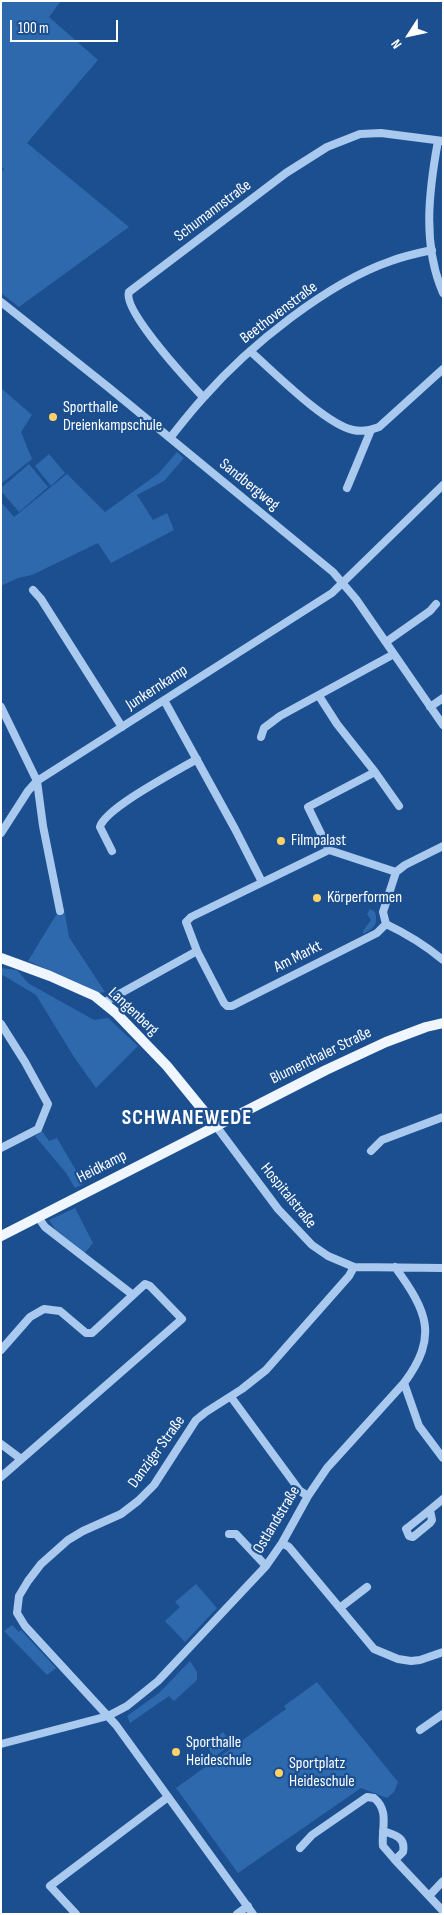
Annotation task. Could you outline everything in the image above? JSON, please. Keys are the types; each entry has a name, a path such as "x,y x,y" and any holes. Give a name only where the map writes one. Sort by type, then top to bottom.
{"main road":[{"name":"Langenberg","path":"1,958 50,976 95,996 103,1002 167,1066 216,1126"},
{"name":"Blumenthaler Straße","path":"216,1126 275,1095 386,1042 426,1027 443,1023"},
{"name":"Heidkamp","path":"1,1236 216,1126"}],"street":[{"name":"Schumannstraße","path":"203,397 152,337 128,300 129,292 286,174 327,147 360,134 381,133 440,141"},
{"path":"440,141 429,202 432,250 442,289"},
{"name":"Beethovenstraße","path":"170,438 203,397 250,351 303,309 360,274 389,261 432,250"},
{"name":"Sandbergweg","path":"1,302 170,438 344,582 443,725"},
{"path":"250,351 330,420 352,430 371,430 383,424 443,369"},
{"path":"347,488 371,430"},
{"name":"Junkernkamp","path":"1,833 37,781 332,592 443,485"},
{"path":"33,590 41,599 122,727"},
{"path":"386,642 430,612 436,604"},
{"path":"261,737 264,728 280,716 394,654"},
{"path":"319,696 337,724 399,806"},
{"path":"430,707 443,698"},
{"path":"164,700 262,882"},
{"path":"1,707 37,781 43,826 60,911"},
{"path":"112,851 100,828 101,823 106,817 120,806 197,759"},
{"path":"375,772 308,808 329,850 396,872"},
{"path":"443,846 405,865 396,872 383,912 386,924 408,934 443,960"},
{"name":"Am Markt","path":"329,850 191,917 186,922 197,951 224,1003 227,1006 232,1006 377,933 386,924"},
{"path":"103,1002 197,951"},
{"path":"1,1024 48,1104 38,1129 1,1148"},
{"path":"371,1151 382,1140 443,1116"},
{"name":"Hospitalstraße","path":"216,1126 294,1228 312,1245 328,1256 354,1267 443,1268"},
{"path":"38,1216 45,1226 133,1295"},
{"name":"Danziger Straße","path":"253,1914 108,1716 25,1626 17,1613 20,1596 28,1581 41,1564 62,1544 83,1531 121,1514 138,1501 154,1485 196,1420 231,1397 266,1370 349,1276 354,1267"},
{"name":"Ostlandstraße","path":"1,1744 108,1716 127,1706 158,1681 266,1566 327,1468 404,1382 413,1371 423,1352 426,1339 426,1325 418,1304 395,1267"},
{"path":"1,1350 30,1317 44,1309 60,1312 86,1333 92,1333 145,1284 150,1286 182,1319 1,1477"},
{"path":"404,1382 419,1426 440,1448 443,1458"},
{"path":"231,1397 300,1491 308,1496"},
{"path":"1,1444 21,1460"},
{"path":"430,1510 443,1499"},
{"path":"229,1534 236,1534 266,1566"},
{"path":"282,1543 289,1547 374,1648 398,1659 420,1660 443,1652"},
{"path":"341,1607 367,1587"},
{"path":"420,1730 443,1714"},
{"path":"76,1914 50,1886 168,1797"},
{"path":"300,1848 312,1835 367,1797 374,1798 383,1807 383,1846 443,1911"},
{"path":"383,1831 396,1835 403,1842 403,1852 395,1860"},
{"path":"429,1896 443,1881"},
{"path":"237,1914 248,1906"}],"shaded area":[{"path":"1,1 61,1 49,17 98,60 27,143 129,227 19,307 1,293 1,172 4,169 1,166"},
{"path":"1,388 32,415 21,432 32,459 1,484"},
{"path":"177,452 184,458 164,481 137,495 153,520 167,513 174,530 111,563 98,543 32,575 18,578 1,586 1,502 14,517 67,474 105,512 159,473"},
{"path":"49,454 65,473 51,486 35,466"},
{"path":"29,464 48,487 19,512 1,491 1,488"},
{"path":"64,909 69,937 105,992 96,994 85,986 28,961 56,915"},
{"path":"370,909 375,912 376,923 373,928 363,934 371,920 367,914"},
{"path":"1,968 17,970 28,983 94,1020 108,1018 138,1046 96,1088 74,1057 36,995 1,974"},
{"path":"42,1131 49,1141 57,1138 84,1184 75,1188 66,1173 35,1136"},
{"path":"75,1208 93,1243 85,1253 55,1229 49,1220"},
{"path":"196,1584 217,1608 185,1642 165,1621 180,1607 175,1602"},
{"path":"12,1625 19,1632 21,1630 56,1668 47,1675 4,1631"},
{"path":"190,1661 197,1672 197,1680 174,1701 169,1696 130,1723 127,1716 159,1693"},
{"name":"Sportplatz Heideschule","path":"317,1682 398,1782 394,1792 387,1798 361,1788 238,1873 176,1788 286,1709 284,1706"},
{"path":"223,1732 232,1744 214,1757 206,1745"}],"place":[{"name":"Sporthalle Dreienkampschule","path":"53,417"},
{"name":"Filmpalast","path":"281,841"},
{"name":"Körperformen","path":"317,898"},
{"name":"Sporthalle Heideschule","path":"176,1752"},
{"name":"Sportplatz Heideschule","path":"279,1773"}],"district":[{"name":"SCHWANEWEDE","path":"187,1119"}]}
